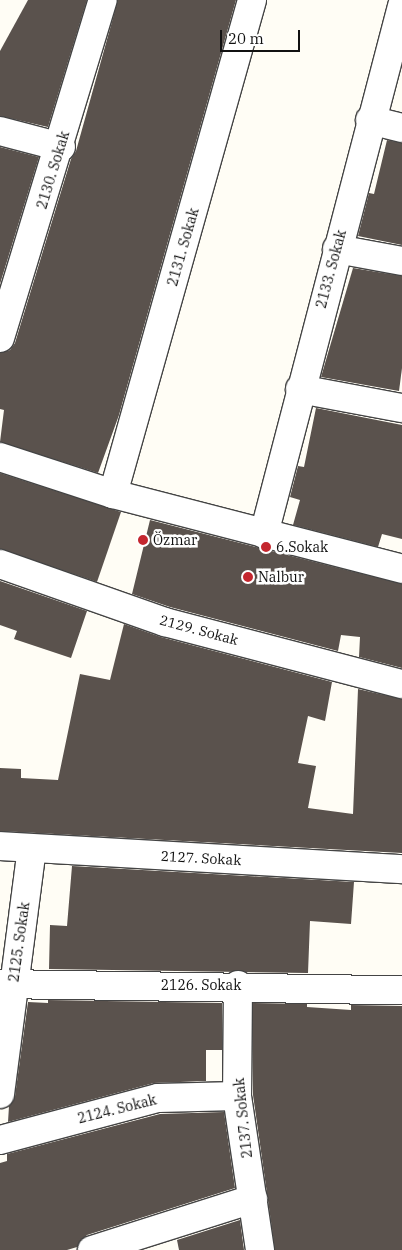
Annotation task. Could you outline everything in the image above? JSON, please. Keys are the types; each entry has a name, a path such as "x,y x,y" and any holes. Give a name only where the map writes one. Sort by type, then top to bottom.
{"street":[{"name":"2130. Sokak","path":"0,338 61,147 104,0"},
{"name":"2131. Sokak","path":"114,494 252,0"},
{"name":"2133. Sokak","path":"264,534 370,120 402,6"},
{"path":"370,120 402,128"},
{"path":"0,131 61,147"},
{"path":"337,249 402,260"},
{"path":"300,389 402,408"},
{"path":"0,457 114,494 402,569"},
{"name":"2129. Sokak","path":"0,564 165,622 402,684"},
{"name":"2127. Sokak","path":"0,846 402,869"},
{"name":"2125. Sokak","path":"0,1094 7,985 32,849"},
{"name":"2126. Sokak","path":"7,985 238,985 402,990"},
{"name":"2137. Sokak","path":"238,985 237,1096 260,1250"},
{"name":"2124. Sokak","path":"0,1140 158,1098 237,1096"},
{"path":"92,1250 253,1199"}],"building":[{"path":"28,0 87,0 48,127 0,116 0,51"},
{"path":"118,0 236,0 119,415 98,473 0,442 4,410 0,409 0,353 10,350 15,343 71,159 76,151"},
{"path":"387,140 402,143 402,245 358,236 369,193 374,194"},
{"path":"0,147 39,157 0,284"},
{"path":"353,268 402,276 402,368 399,391 321,377"},
{"path":"316,408 402,425 402,539 382,534 378,547 293,525 300,500 290,497 298,466 304,467"},
{"path":"0,473 121,512 97,582 0,549"},
{"path":"150,520 402,584 402,668 359,657 360,637 341,635 338,651 170,607 132,594"},
{"path":"0,581 87,611 71,658 14,639 17,631 0,625"},
{"path":"124,624 161,637 332,682 325,721 308,716 298,763 316,766 308,808 353,814 358,689 402,699 402,853 0,831 0,768 21,769 21,778 58,780 80,674 110,680"},
{"path":"72,866 354,882 351,924 310,921 308,973 49,969 50,925 67,926"},
{"path":"48,1000 222,1003 222,1050 206,1050 206,1081 154,1083 8,1122 9,1106 15,1096 28,1002 48,1003"},
{"path":"253,1003 307,1004 307,1007 351,1010 351,1005 402,1006 402,1250 275,1250 253,1095"},
{"path":"224,1112 235,1188 87,1235 77,1247 67,1250 0,1250 0,1163 7,1161 7,1154 160,1114"},
{"path":"240,1220 244,1250 179,1250 177,1240"}],"place":[{"name":"Özmar","path":"143,540"},
{"name":"6.Sokak","path":"266,547"},
{"name":"Nalbur","path":"248,577"}]}
